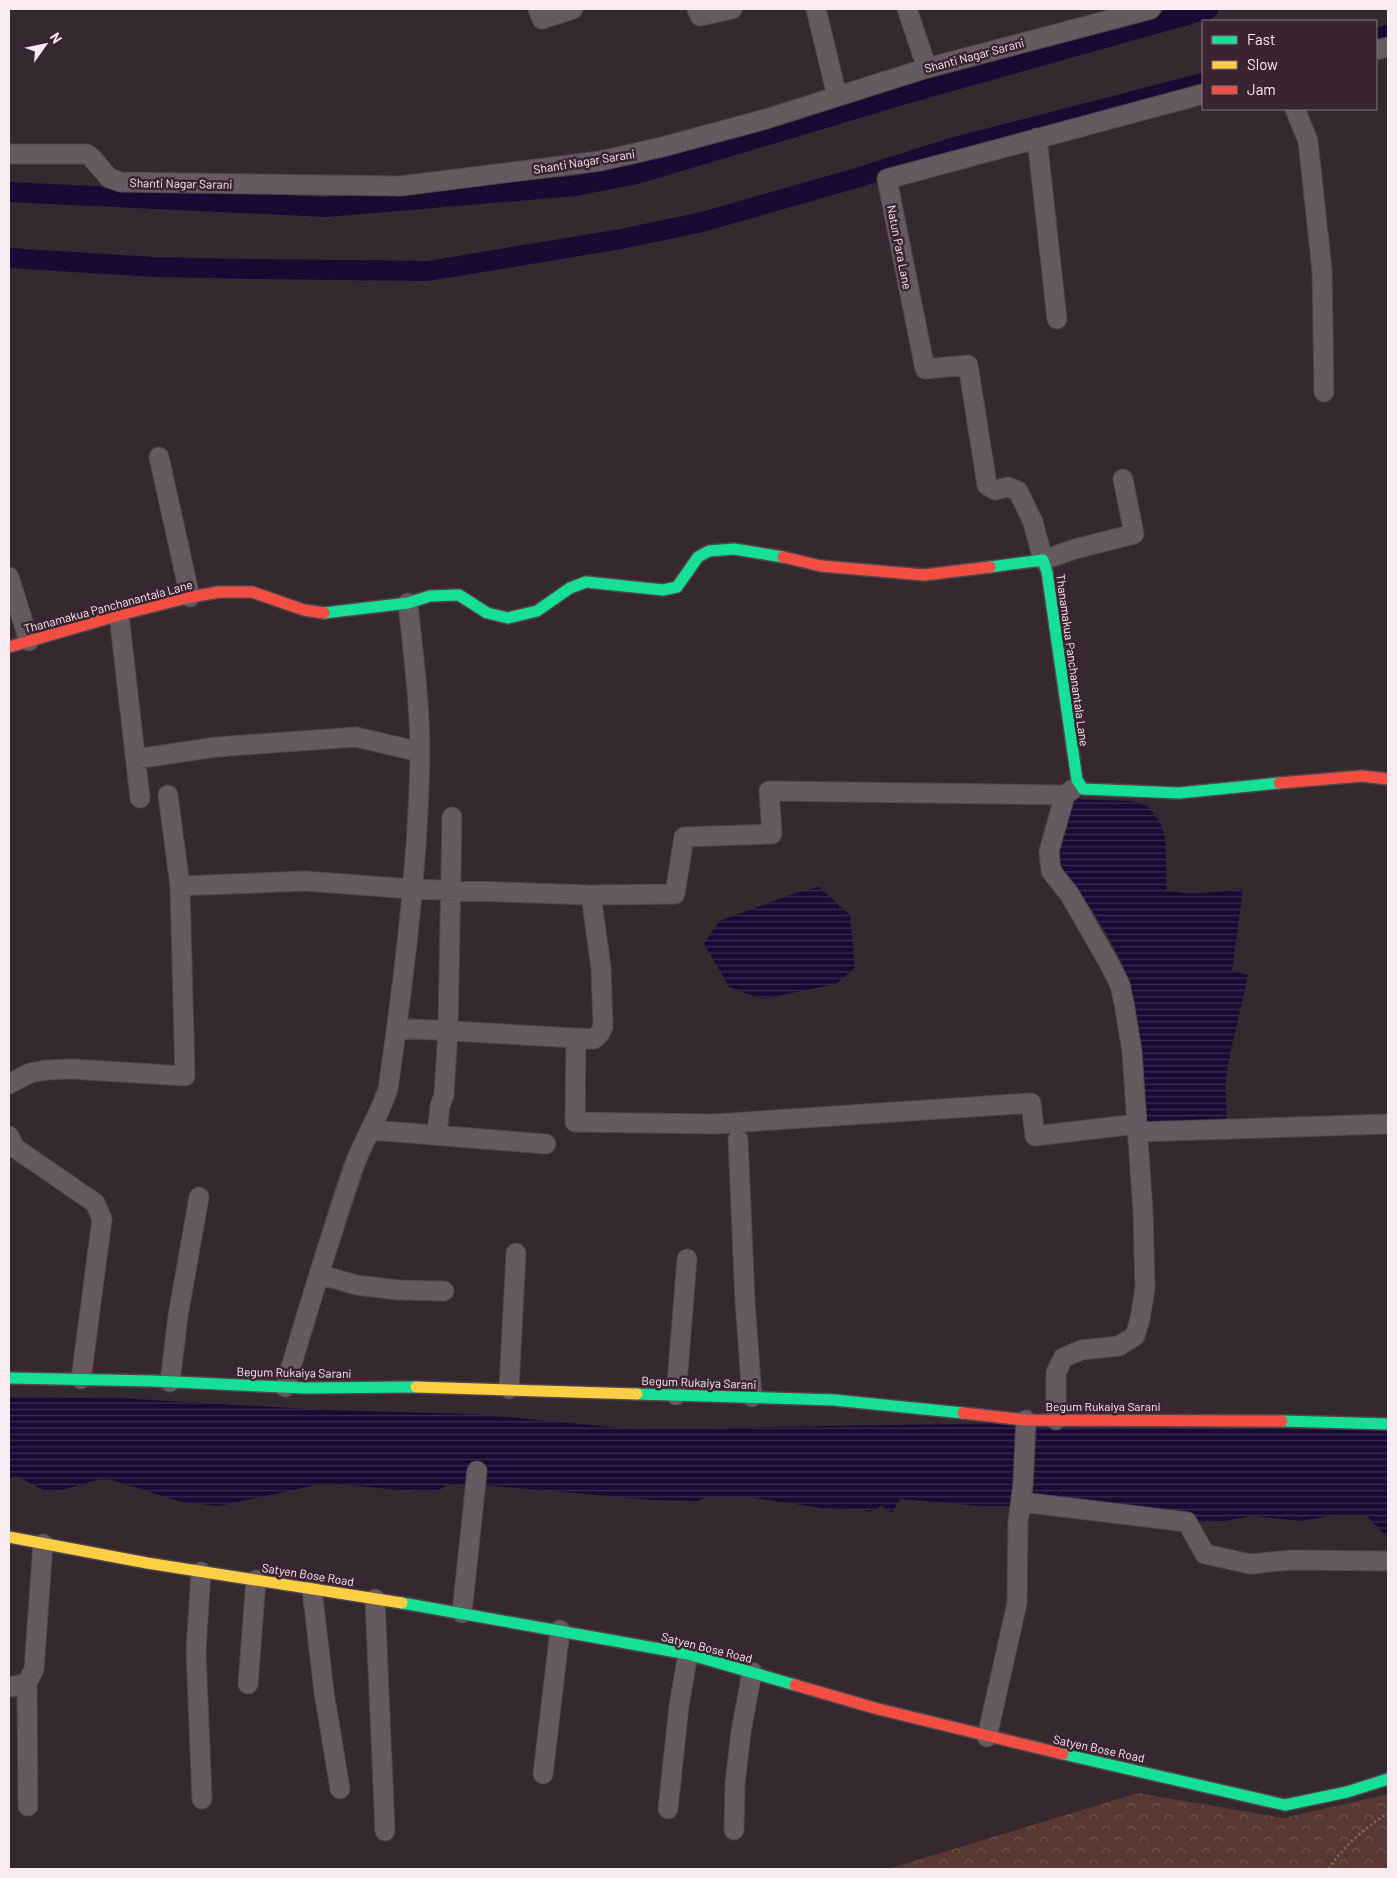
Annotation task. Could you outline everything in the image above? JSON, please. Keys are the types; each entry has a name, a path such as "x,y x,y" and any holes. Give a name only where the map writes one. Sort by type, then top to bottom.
{"street":[{"path":"538,9 542,19 573,9"},
{"path":"697,9 700,16 732,9"},
{"path":"816,9 837,96"},
{"path":"907,9 927,68"},
{"name":"Shanti Nagar Sarani","path":"9,154 87,154 110,178 121,182 400,186 600,161 662,148 927,68 1146,9"},
{"name":"Natun Para Lane","path":"1043,560 1033,522 1018,491 1008,487 996,490 987,486 968,365 924,369 887,179 1202,94"},
{"path":"1295,110 1308,141 1322,270 1324,392"},
{"path":"1037,138 1057,319"},
{"path":"159,457 190,597"},
{"path":"1043,560 1075,549 1134,534 1123,479"},
{"name":"Thanamakua Panchanantala Lane","path":"9,647 119,615 190,597 219,592 252,592 304,610 328,614 408,603 430,596 459,595 487,612 508,618 537,611 570,588 586,582 663,590 677,587 698,557 709,551 734,549 821,566 924,575 1043,560 1047,572 1077,780 1072,790"},
{"path":"9,577 29,641"},
{"path":"285,1387 355,1163 388,1089 404,979 412,889 420,752 408,603"},
{"path":"119,615 140,798"},
{"path":"136,759 216,747 356,737 420,752"},
{"path":"180,886 305,881 412,889 591,894 675,894 684,837 772,834 769,791 1083,790 1179,793 1313,779 1362,776 1388,779"},
{"path":"1056,1420 1056,1373 1063,1358 1081,1350 1119,1346 1135,1336 1146,1288 1132,1052 1120,985 1070,895 1051,872 1049,851 1072,790"},
{"path":"9,1084 30,1073 46,1070 72,1069 185,1076 180,886 168,794"},
{"path":"437,1135 440,1106 444,1095 448,1031 452,817"},
{"path":"397,1028 594,1039 600,1033 603,1026 601,968 591,894"},
{"path":"576,1038 575,1122 714,1124 1031,1103 1035,1136 1138,1128 1388,1124"},
{"path":"371,1130 546,1144"},
{"path":"9,1136 15,1148 95,1204 102,1219 81,1379"},
{"path":"738,1139 745,1301 752,1397"},
{"path":"170,1382 178,1316 198,1197"},
{"path":"509,1389 516,1253"},
{"path":"676,1395 687,1259"},
{"path":"319,1274 356,1285 398,1290 444,1291"},
{"name":"Begum Rukaiya Sarani","path":"9,1378 285,1387 509,1389 834,1400 1026,1420 1228,1420 1388,1424"},
{"path":"986,1737 1017,1603 1018,1522 1026,1420"},
{"path":"462,1612 477,1470"},
{"path":"1021,1502 1187,1522 1205,1554 1250,1564 1291,1560 1388,1561"},
{"name":"Satyen Bose Road","path":"9,1537 201,1572 462,1612 688,1654 986,1737 1285,1805 1347,1792 1388,1779"},
{"path":"28,1806 18,1685 34,1670 43,1544"},
{"path":"201,1572 196,1651 202,1799"},
{"path":"248,1684 256,1580"},
{"path":"312,1589 324,1692 340,1789"},
{"path":"375,1599 386,1831"},
{"path":"543,1774 560,1630"},
{"path":"668,1809 679,1706 688,1654"},
{"path":"734,1830 735,1784 752,1672"}],"path":[{"path":"1329,1869 1333,1862 1366,1828 1388,1812"}],"green space":[{"path":"1138,1793 1284,1818 1388,1794 1388,1869 888,1869"}],"shaded area":[{"path":"1072,799 1132,801 1147,806 1159,820 1165,836 1167,890 1195,893 1243,889 1232,971 1248,975 1228,1064 1225,1087 1228,1132 1145,1137 1138,1019 1129,981 1111,941 1088,904 1066,874 1060,861 1060,843"},
{"path":"819,887 850,915 855,968 836,984 762,999 729,987 704,944 719,921 798,892"},
{"path":"9,1397 118,1398 327,1410 475,1414 634,1429 1018,1423 1012,1506 981,1506 900,1499 892,1513 881,1506 870,1512 822,1508 747,1497 707,1497 697,1501 653,1500 493,1486 449,1484 437,1491 420,1492 326,1483 219,1506 181,1502 112,1480 97,1480 51,1492 16,1476 9,1479"},
{"path":"1037,1427 1388,1430 1388,1538 1366,1515 1339,1515 1300,1521 1253,1516 1224,1521 1189,1523 1032,1507"}],"waterway":[{"path":"9,192 326,207 575,186 637,174 902,95 1208,9"},
{"path":"1377,38 1388,35"},
{"path":"9,258 154,267 428,271 621,239 702,222 860,177 951,148 1202,83"}],"traffic: fast":[{"path":"324,613 408,603 430,596 459,595 487,613 508,618 537,611 570,588 586,582 663,590 677,587 698,557 709,551 734,549 783,557"},
{"path":"990,567 1043,560 1047,572 1077,780 1083,789 1179,793 1279,783"},
{"path":"9,1378 153,1381 305,1388 416,1387"},
{"path":"637,1394 834,1400 963,1413"},
{"path":"1282,1421 1388,1424"},
{"path":"402,1603 688,1654 795,1685"},
{"path":"1063,1754 1285,1805 1347,1792 1388,1779"}],"traffic: slow":[{"path":"416,1387 637,1394"},
{"path":"9,1537 147,1563 402,1603"}],"traffic: jam":[{"path":"783,557 821,566 924,575 990,567"},
{"path":"9,647 119,615 190,597 219,592 252,592 304,610 324,613"},
{"path":"1279,783 1362,776 1388,779"},
{"path":"963,1413 1026,1420 1282,1421"},
{"path":"795,1685 878,1709 1063,1754"}]}
